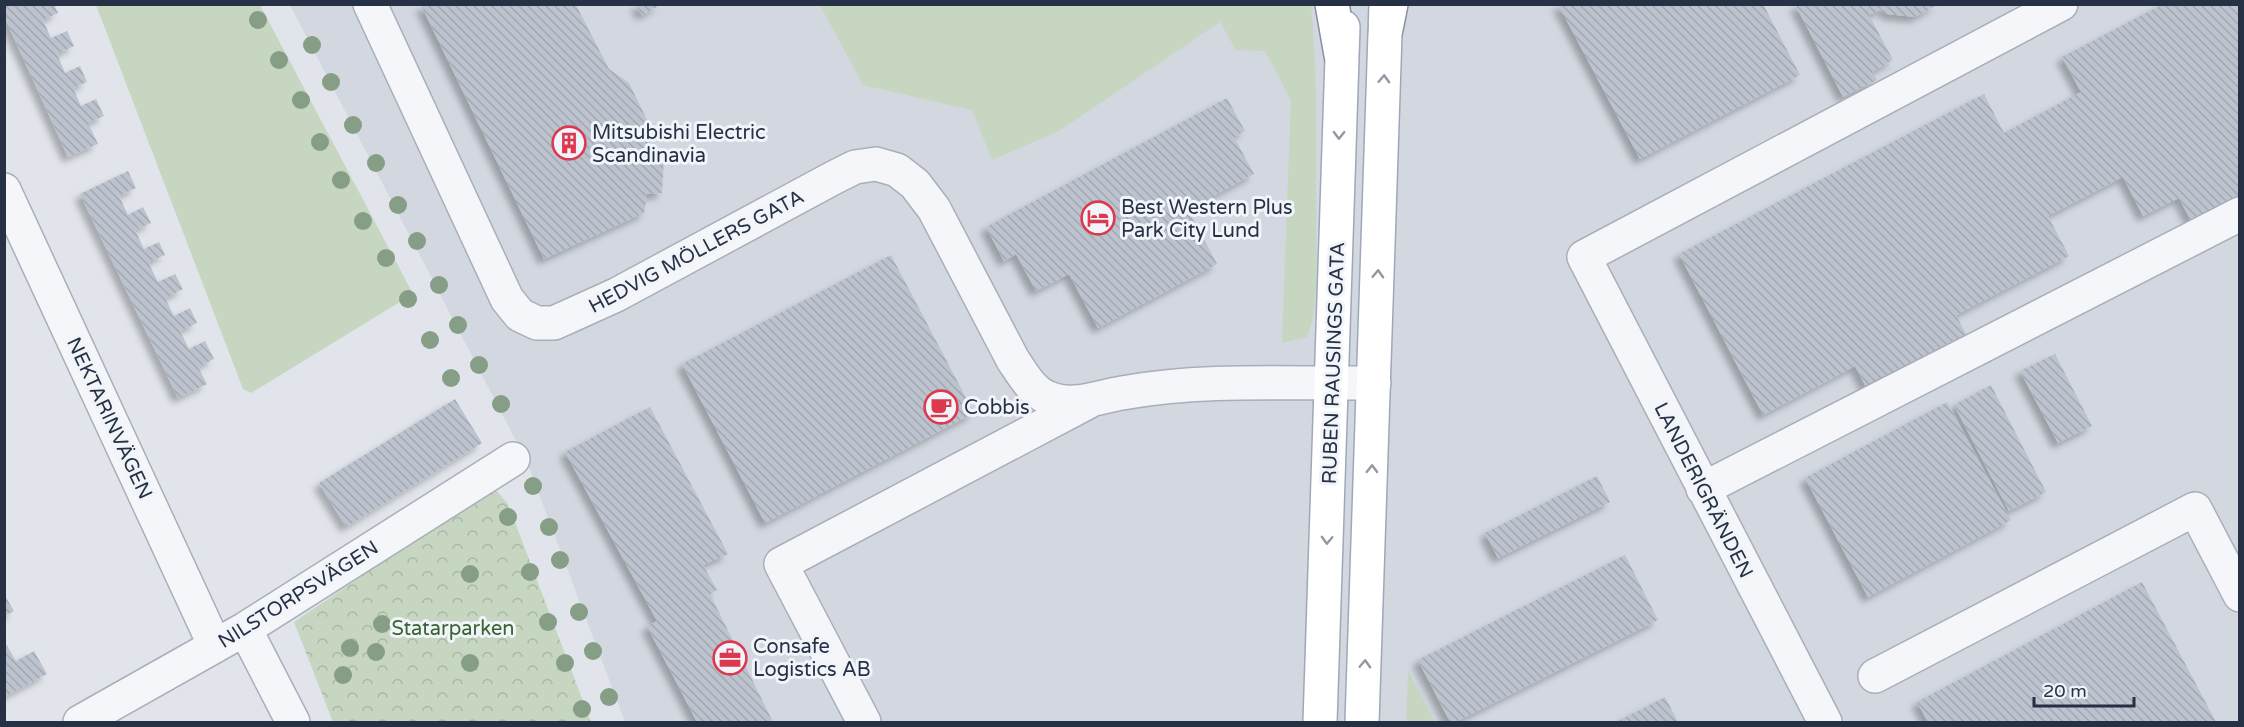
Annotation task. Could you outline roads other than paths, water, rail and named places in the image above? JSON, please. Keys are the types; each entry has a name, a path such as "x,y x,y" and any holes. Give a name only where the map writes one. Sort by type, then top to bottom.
{"main road":[{"path":"1332,4 1341,55"},
{"name":"RUBEN RAUSINGS GATA","path":"1320,723 1333,384 1341,55 1345,4"},
{"path":"1362,723 1388,13"}],"street":[{"name":"HEDVIG MÖLLERS GATA","path":"370,4 507,299 520,315 537,323 554,323 616,295 855,167 876,164 897,170 925,195 1013,360 1029,383 1045,397 1063,401 1088,402"},
{"name":"LANDERIGRÄNDEN","path":"1825,723 1584,257 2061,4"},
{"name":"NEKTARINVÄGEN","path":"4,190 215,646"},
{"path":"1703,489 2240,214"},
{"name":"HEDVIG MÖLLERS GATA","path":"864,723 781,564 1088,402 1119,393 1163,386 1218,383 1374,383"},
{"name":"NILSTORPSVÄGEN","path":"80,723 245,628 513,459"},
{"path":"1875,676 2195,509 2240,595"},
{"path":"245,628 293,723"}],"place":[{"name":"Mitsubishi Electric Scandinavia","path":"569,143"},
{"name":"Best Western Plus Park City Lund","path":"1098,218"},
{"name":"Cobbis","path":"941,407"},
{"name":"Consafe Logistics AB","path":"730,658"}],"park label":[{"name":"Statarparken","path":"453,628"}]}
